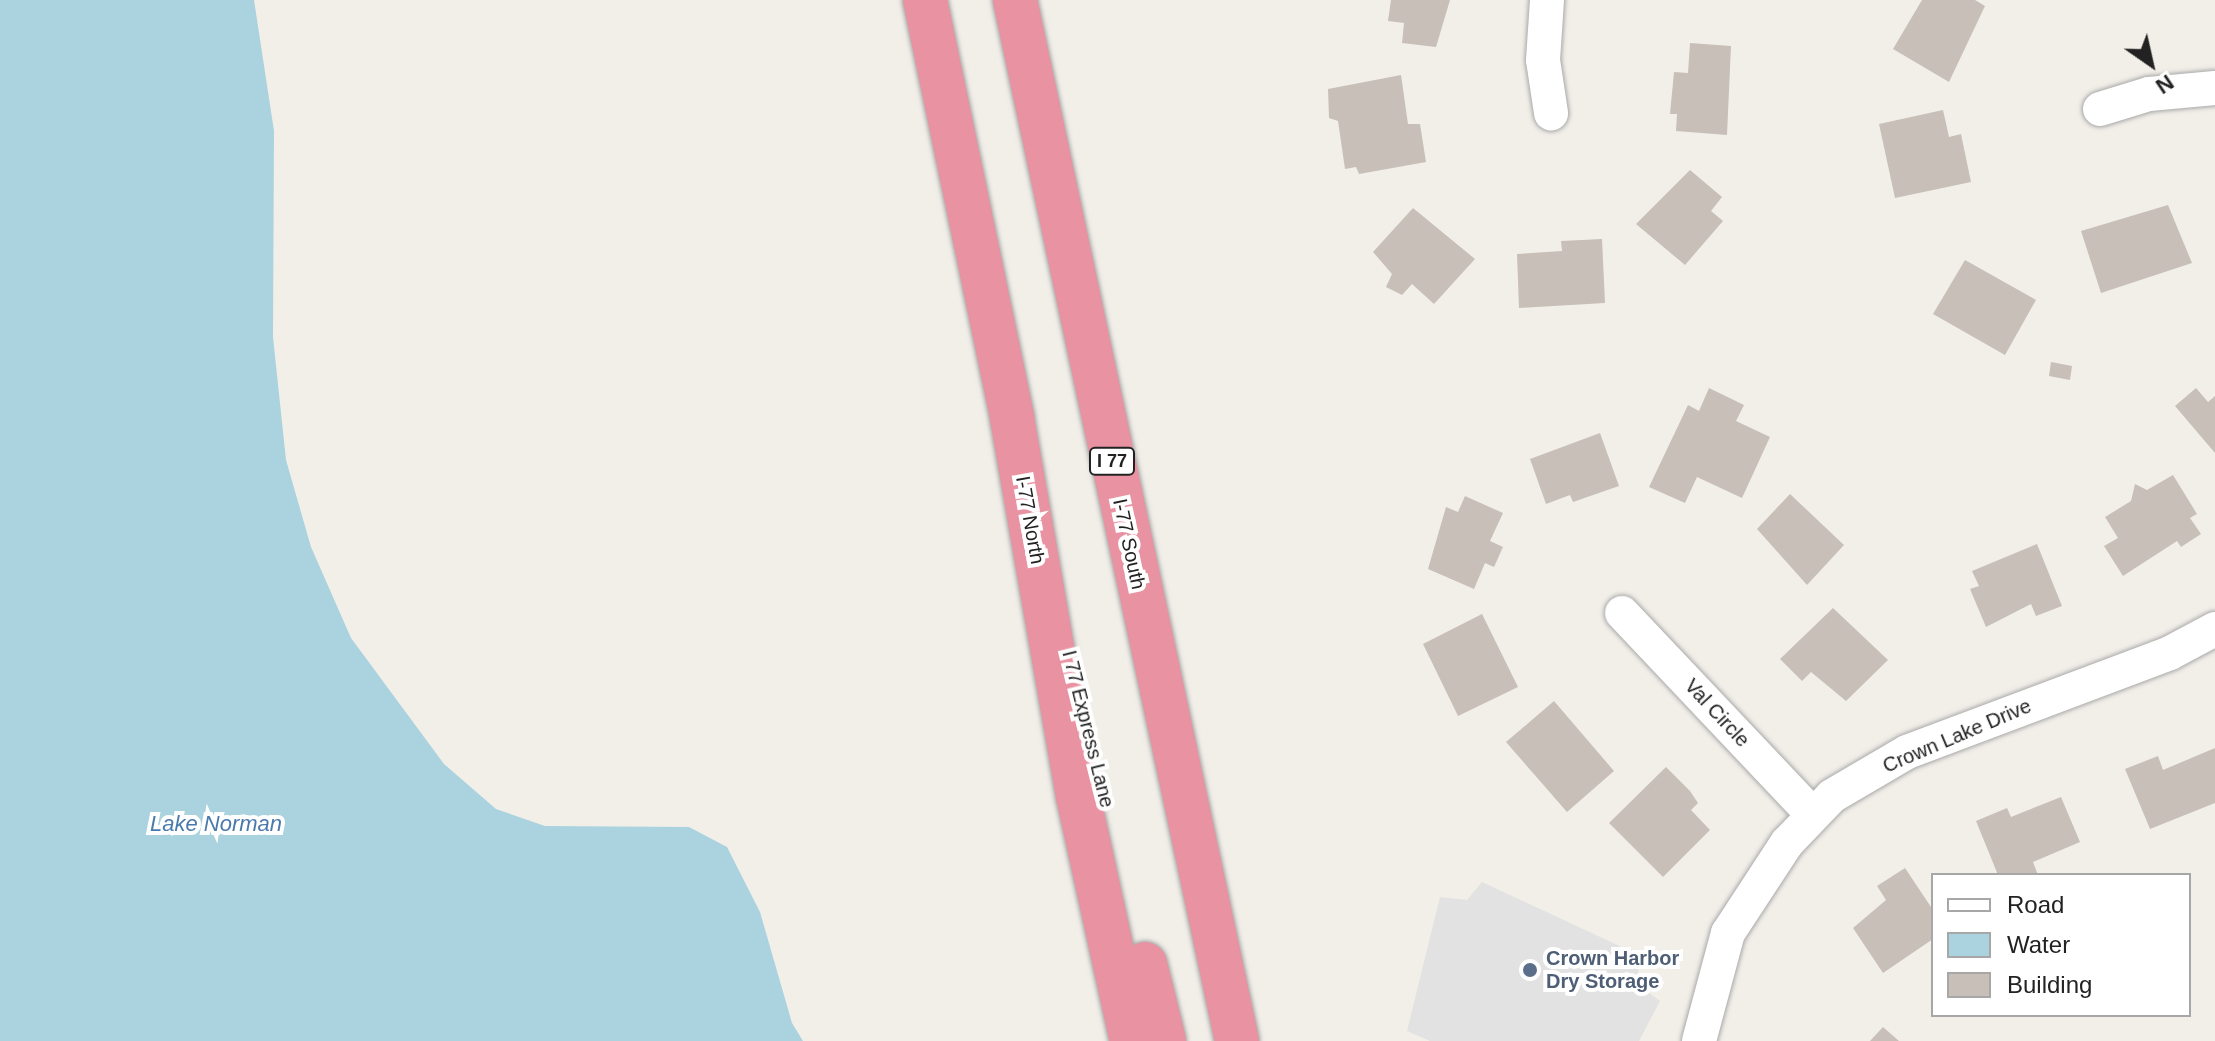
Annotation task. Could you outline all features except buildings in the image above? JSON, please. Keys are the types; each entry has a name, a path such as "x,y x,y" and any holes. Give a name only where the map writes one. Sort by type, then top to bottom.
{"highway":[{"name":"I-77 North","path":"925,0 1012,418 1078,796 1132,1041"},
{"name":"I-77 South","path":"1015,0 1209,923 1237,1041"},
{"name":"I 77 Express Lane","path":"1012,418 1164,1041"},
{"name":"I 77","path":"1209,923 1228,1041"}],"street":[{"path":"1547,0 1543,60 1551,113"},
{"path":"2100,109 2149,94 2215,88"},
{"name":"Val Circle","path":"1622,613 1811,813"},
{"name":"Crown Lake Drive","path":"1699,1041 1728,933 1811,813 1907,752 2170,653 2215,629"}],"shaded area":[{"name":"Crown Harbor Dry Storage","path":"1482,882 1641,956 1636,983 1660,1001 1639,1041 1430,1041 1407,1031 1440,897 1467,900"}],"water":[{"name":"Lake Norman","path":"0,0 254,0 274,131 273,337 286,460 311,547 351,638 444,764 496,809 545,826 689,827 727,847 760,912 792,1023 803,1041 0,1041"}],"place":[{"name":"Crown Harbor Dry Storage","path":"1530,970"}]}
